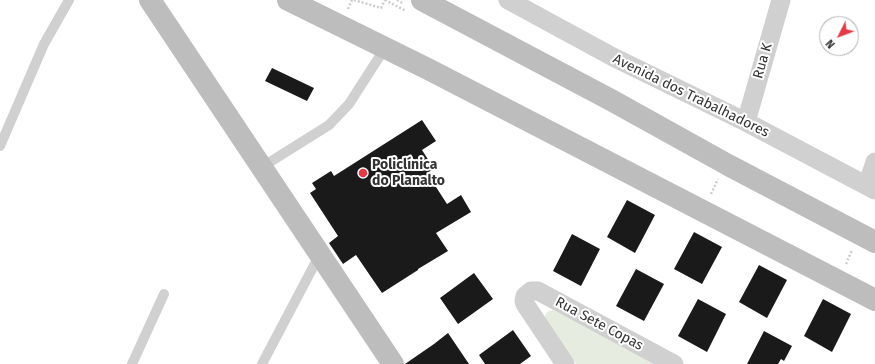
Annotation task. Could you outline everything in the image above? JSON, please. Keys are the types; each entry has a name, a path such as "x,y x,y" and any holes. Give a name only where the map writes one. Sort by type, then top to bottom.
{"main road":[{"path":"150,0 393,364"},
{"path":"288,0 428,69 875,300"},
{"path":"422,0 611,100 730,166 875,242"}],"street":[{"name":"Avenida dos Trabalhadores","path":"508,0 613,58 746,122 871,188"},
{"name":"Rua K","path":"746,122 781,0"},
{"path":"871,188 875,162"},
{"name":"Rua Sete Copas","path":"565,364 526,306 524,301 525,296 531,291 538,291 674,364"}],"lane":[{"path":"0,146 44,44 69,0"},
{"path":"262,167 329,125 349,104 385,48"},
{"path":"262,364 320,254"},
{"path":"132,364 164,294"}],"path":[{"path":"354,0 381,8 386,0"},
{"path":"712,193 721,173"}],"shaded area":[{"path":"553,310 661,364 576,364 545,318 546,313"}],"building":[{"path":"272,68 314,88 307,101 265,81"},
{"path":"422,120 436,141 422,150 434,169 427,173 447,204 461,195 471,212 436,233 448,251 382,293 356,255 343,264 329,243 338,236 310,193 316,189 312,183 331,171 334,176"},
{"path":"627,200 655,215 635,253 607,237"},
{"path":"694,232 722,247 702,284 674,269"},
{"path":"572,234 600,249 581,286 553,271"},
{"path":"759,265 787,280 767,318 739,302"},
{"path":"636,269 664,284 644,321 616,306"},
{"path":"474,273 493,299 458,324 440,298"},
{"path":"698,299 726,314 707,352 678,336"},
{"path":"823,299 851,314 832,352 804,336"},
{"path":"513,330 531,356 520,364 485,364 479,355"},
{"path":"764,331 792,346 784,361 781,359 778,364 747,364"},
{"path":"448,333 469,364 405,364 434,344"}],"place":[{"name":"Policlínica do Planalto","path":"363,173"}]}
